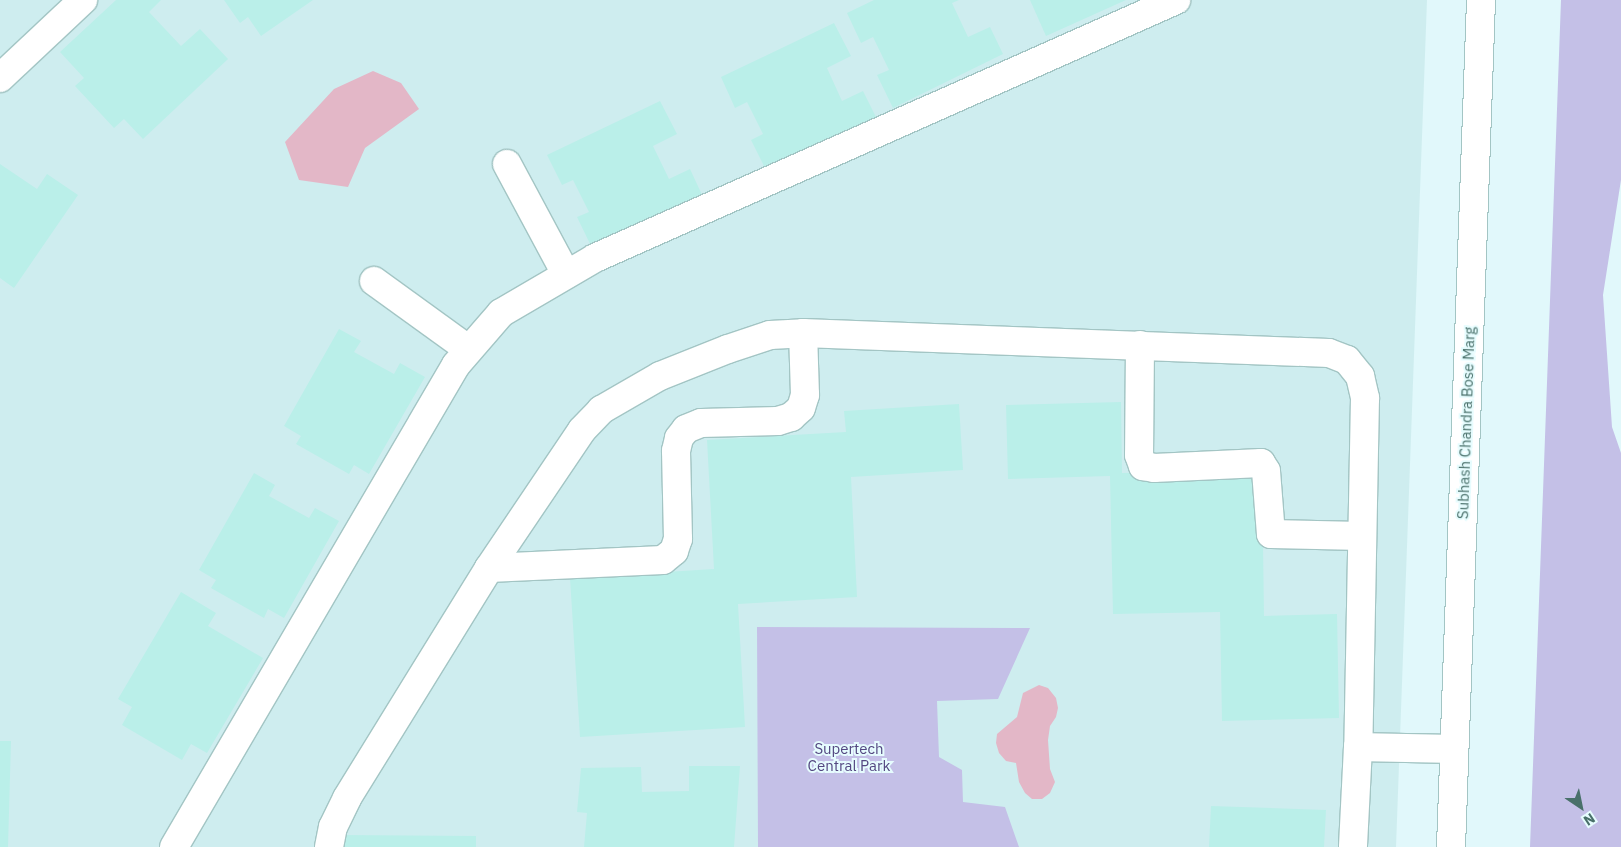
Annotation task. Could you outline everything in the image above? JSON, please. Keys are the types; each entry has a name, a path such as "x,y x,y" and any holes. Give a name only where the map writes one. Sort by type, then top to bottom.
{"street":[{"path":"0,78 83,0"},
{"path":"174,847 456,365 501,313 594,258 1176,0"},
{"name":"Subhash Chandra Bose Marg","path":"1451,847 1481,0"},
{"path":"507,164 566,274"},
{"path":"374,281 468,349"},
{"path":"489,568 663,560 674,551 678,539 676,451 679,438 686,429 700,423 778,421 791,417 801,408 805,395 803,334"},
{"path":"329,847 333,826 347,798 489,568 582,430 601,410 660,376 728,349 770,335 803,334 1329,353 1347,360 1360,376 1365,398 1358,747 1353,847"},
{"path":"1140,345 1139,455 1143,466 1154,468 1262,462 1266,471 1272,534 1362,536"},
{"path":"1358,747 1454,748"}],"shaded area":[{"path":"0,0 1427,0 1396,847 0,847"},
{"path":"373,71 401,83 419,109 365,148 348,187 299,180 285,142 334,89"},
{"path":"1039,685 1048,688 1056,698 1058,708 1056,717 1050,726 1048,740 1050,769 1055,782 1050,793 1042,799 1032,799 1025,793 1019,782 1016,763 1006,761 999,753 996,743 997,734 1017,717 1023,693"}],"green space":[{"path":"1561,0 1621,0 1621,180 1603,295 1612,427 1621,453 1621,847 1530,847"},
{"name":"Supertech Central Park","path":"757,627 1030,628 998,699 937,701 939,757 962,770 963,802 1005,807 1019,847 758,847"}],"building":[{"path":"116,0 161,0 149,12 181,46 200,29 228,59 143,139 124,119 114,128 75,86 84,78 60,52"},
{"path":"224,0 313,0 261,36 248,17 240,23"},
{"path":"874,0 959,0 952,3 968,37 990,27 1003,54 893,108 877,75 889,70 873,37 861,43 847,13"},
{"path":"1030,0 1126,0 1046,36"},
{"path":"834,23 851,56 827,68 842,101 863,91 877,119 767,172 751,140 763,134 747,102 735,108 721,77"},
{"path":"660,101 677,134 653,146 669,179 690,169 703,197 593,250 577,217 589,212 573,180 562,185 547,155"},
{"path":"0,164 37,189 47,174 78,195 14,288 0,278"},
{"path":"339,329 361,341 354,352 394,374 400,363 425,377 369,474 354,465 349,474 296,444 301,436 284,426"},
{"path":"1121,402 1122,473 1262,470 1264,616 1337,614 1339,718 1222,721 1220,612 1113,614 1110,476 1008,479 1006,405"},
{"path":"959,404 963,470 851,477 857,597 738,604 745,727 580,737 570,578 714,569 707,440 846,432 844,411"},
{"path":"254,473 275,485 269,496 309,518 315,508 339,521 284,618 268,609 264,618 211,588 216,580 199,570"},
{"path":"181,592 216,613 208,626 263,658 207,753 191,744 182,760 122,725 132,707 118,699"},
{"path":"0,741 11,741 8,847 0,847"},
{"path":"689,766 740,766 734,847 584,847 587,813 577,812 581,768 641,767 642,792 689,791"},
{"path":"1211,806 1326,810 1324,847 1209,847"},
{"path":"341,835 476,836 476,847 341,847"}]}
